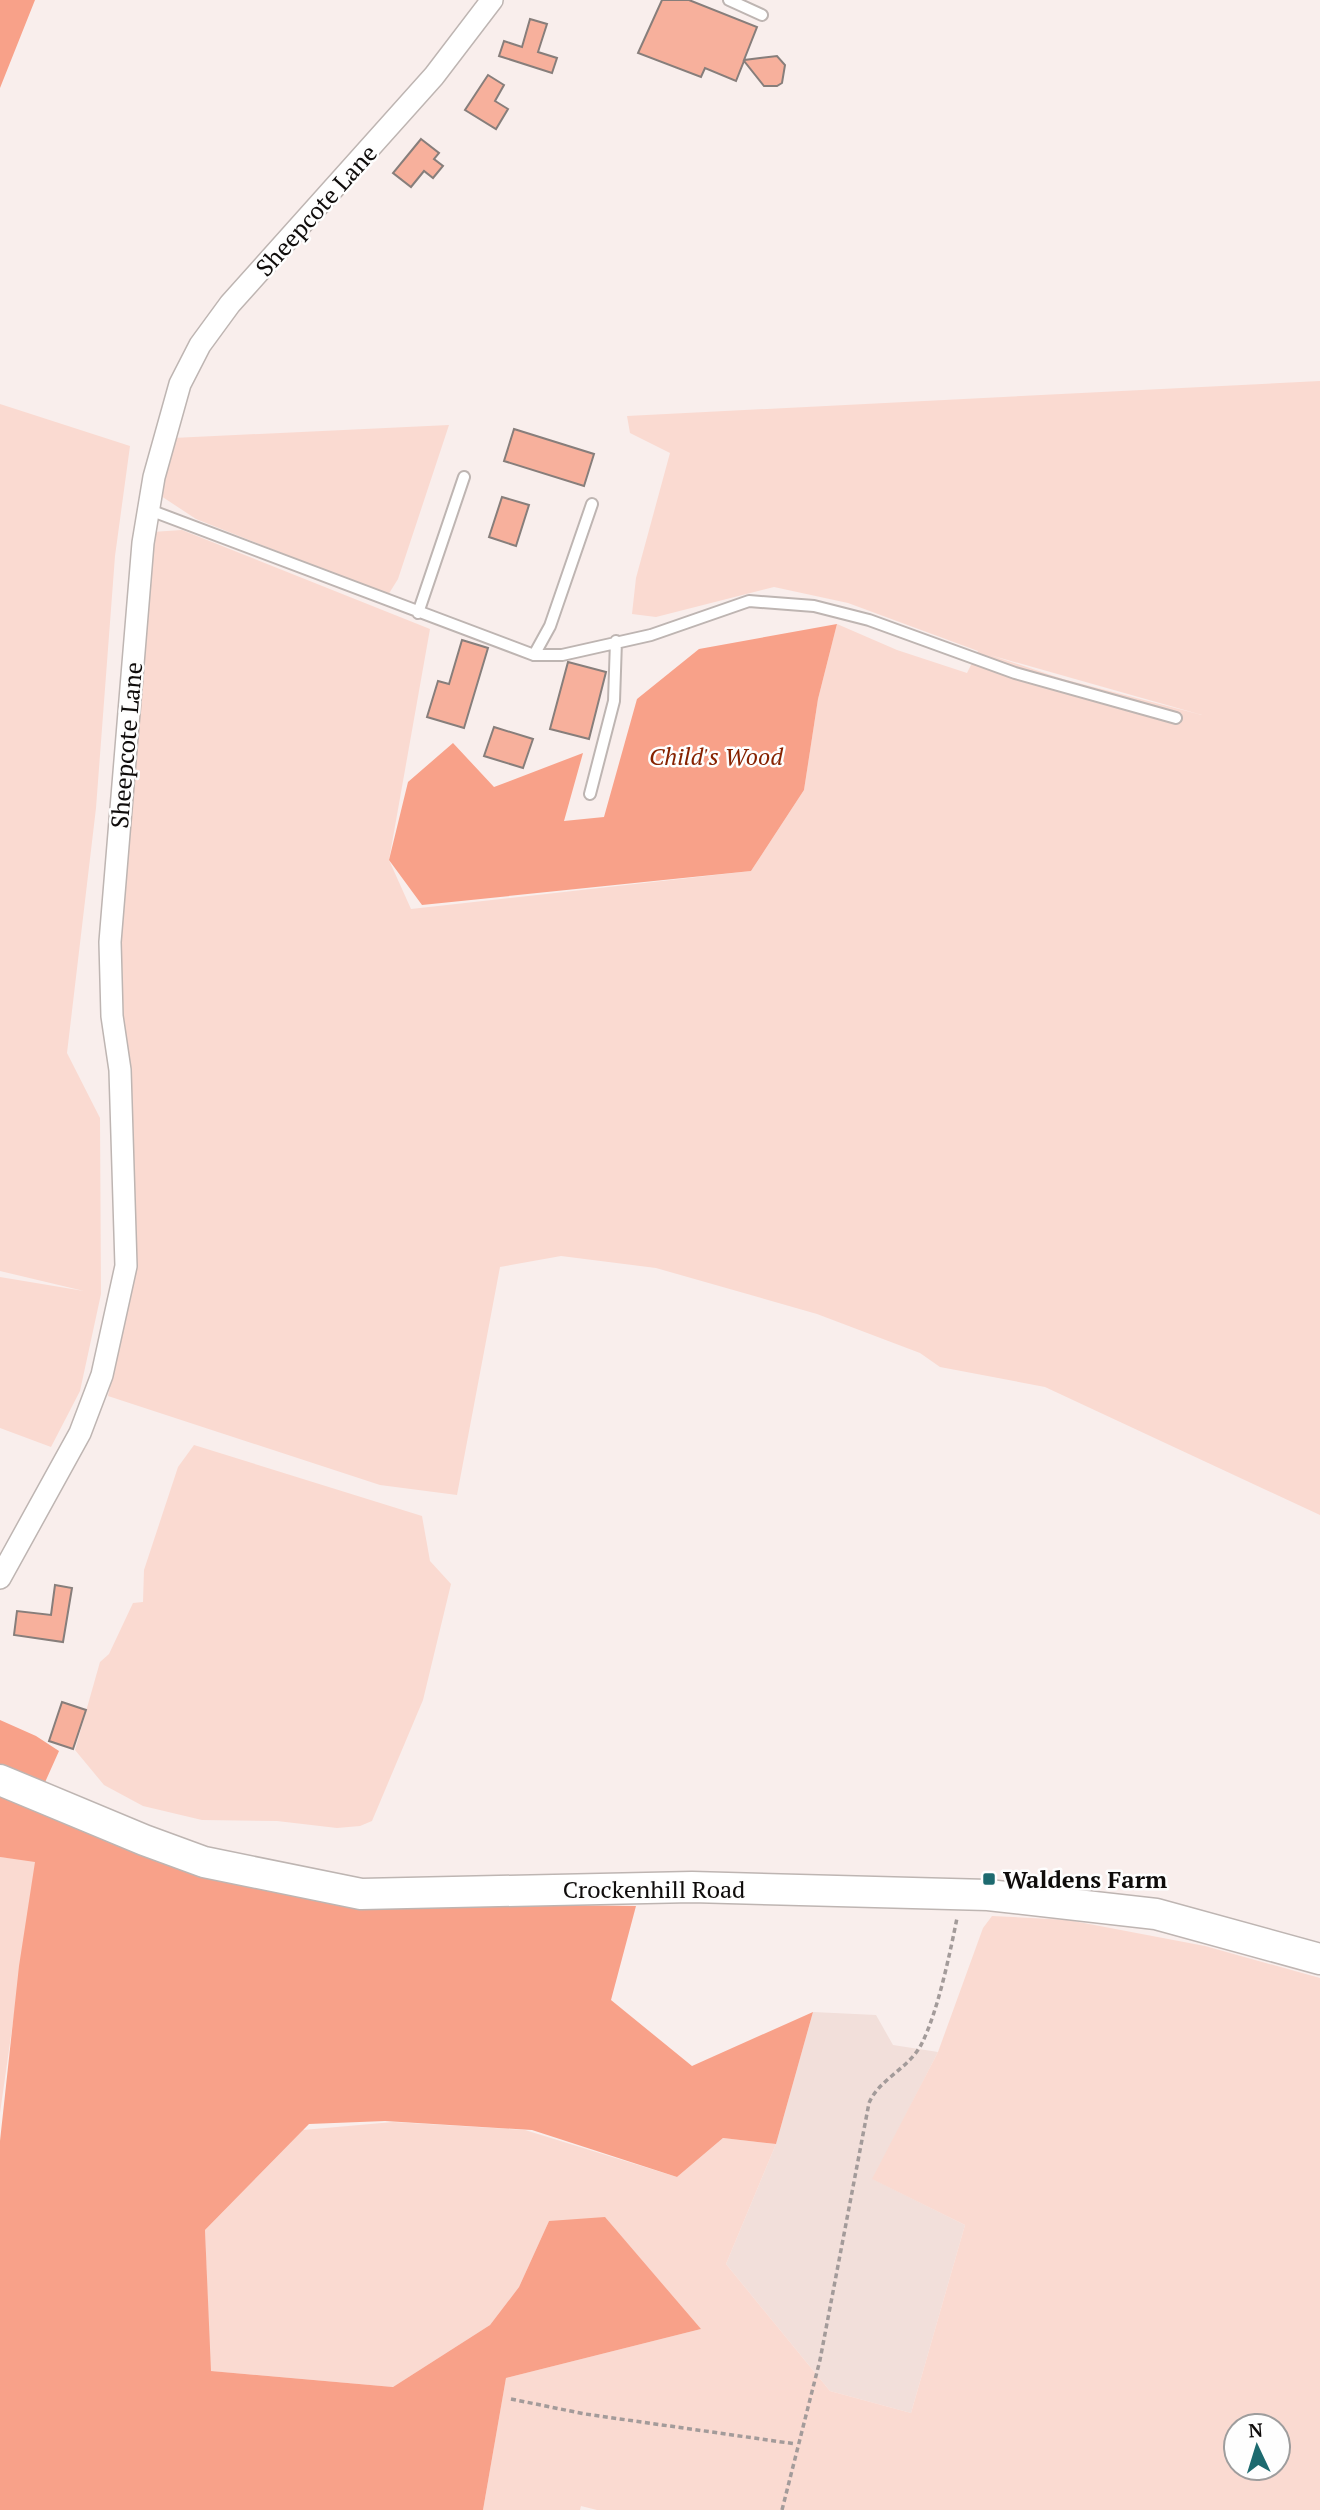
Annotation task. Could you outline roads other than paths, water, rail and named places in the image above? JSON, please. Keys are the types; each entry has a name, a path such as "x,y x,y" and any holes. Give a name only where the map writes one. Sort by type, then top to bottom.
{"main road":[{"name":"Crockenhill Road","path":"0,1780 204,1862 361,1894 692,1888 962,1894 1156,1914 1320,1959"}],"street":[{"name":"Sheepcote Lane","path":"0,1578 80,1433 103,1375 126,1266 120,1070 112,1016 110,942 147,509 180,384 200,345 230,304 434,76 492,0"}],"lane":[{"path":"729,0 762,15"},
{"path":"418,614 464,477"},
{"path":"534,655 550,626 592,503"},
{"path":"147,509 418,614 534,655 562,655 651,635 749,601 814,606 869,620 1015,673 1177,718"},
{"path":"590,794 614,701 616,641"}],"place":[{"name":"Waldens Farm","path":"989,1879"}],"park label":[{"name":"Child's Wood","path":"716,756"}]}
